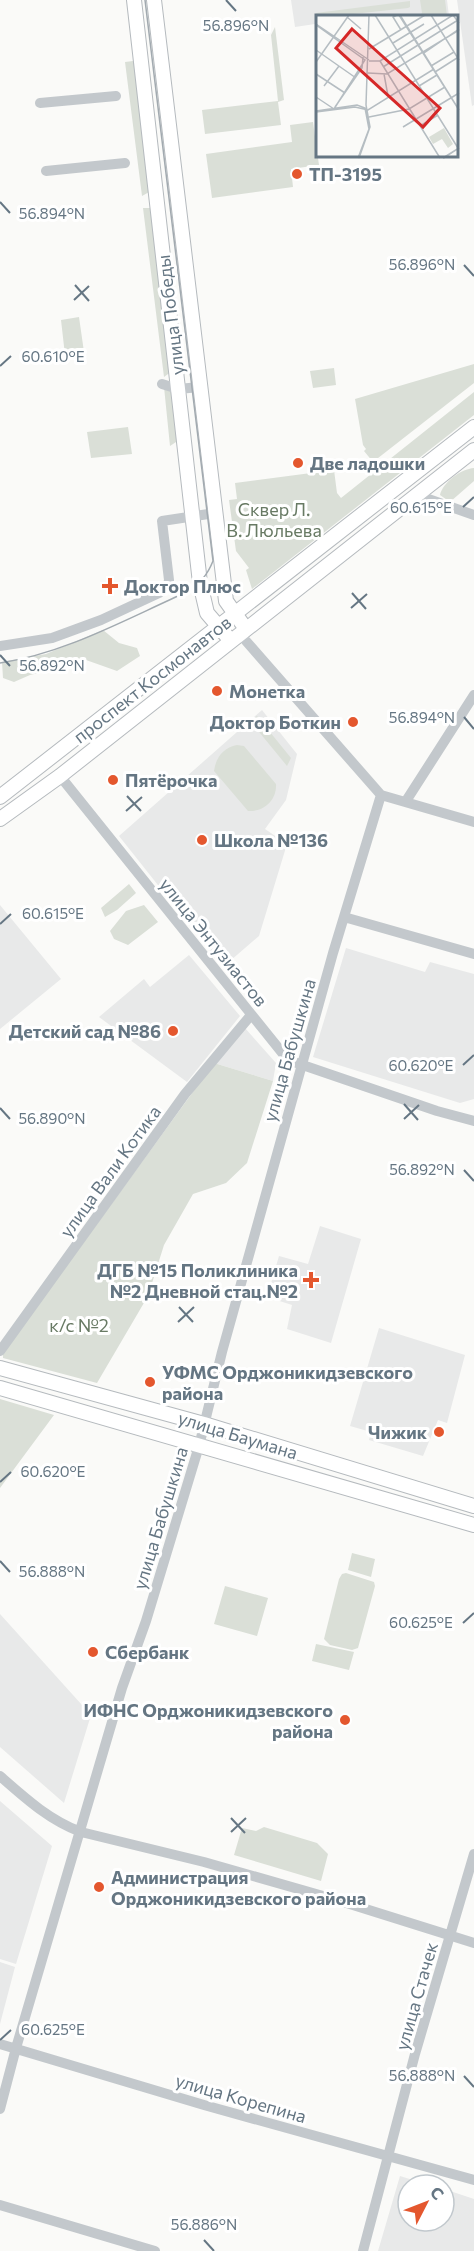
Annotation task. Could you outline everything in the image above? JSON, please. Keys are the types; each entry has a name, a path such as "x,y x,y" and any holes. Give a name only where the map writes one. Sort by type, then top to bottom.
{"main road":[{"name":"улица Победы","path":"134,0 203,595 207,613 231,641"},
{"name":"улица Победы","path":"154,0 226,600 246,635"},
{"name":"проспект Космонавтов","path":"0,797 474,427"},
{"name":"проспект Космонавтов","path":"0,819 60,776 231,641 246,635 474,450"},
{"name":"улица Баумана","path":"0,1368 204,1424 474,1506"},
{"name":"улица Баумана","path":"0,1388 474,1525"}],"street":[{"path":"40,103 116,96"},
{"path":"45,171 125,164"},
{"path":"162,384 178,389 200,387"},
{"path":"417,495 474,515"},
{"path":"0,646 52,638 101,620 159,593 168,585 162,521 215,513"},
{"path":"246,635 381,795 474,822"},
{"path":"406,801 474,695"},
{"name":"улица Энтузиастов","path":"60,776 288,1060 474,1121"},
{"name":"улица Бабушкина","path":"0,2109 122,1688 146,1621 199,1446 302,1066 381,795"},
{"path":"344,917 474,954"},
{"name":"улица Вали Котика","path":"0,1351 185,1094 251,1015"},
{"path":"0,1776 47,1816 81,1832 204,1862 337,1900 474,1943"},
{"name":"улица Стачек","path":"363,2251 416,2054 474,1854"},
{"name":"улица Корепина","path":"0,2044 204,2105 474,2180"},
{"path":"0,2205 155,2251"}],"shaded area":[{"path":"291,0 447,0 449,15 316,15 316,31 315,24 295,27"},
{"path":"457,0 474,0 474,105 472,106"},
{"name":"Школа №136","path":"262,710 297,754 286,800 265,829 287,844 259,936 223,967 119,836"},
{"path":"0,905 61,979 0,1029"},
{"path":"346,948 425,972 430,962 474,974 474,1099 460,1103 313,1057"},
{"name":"Детский сад №86","path":"189,955 240,1016 187,1082 99,1017 144,979 150,987"},
{"path":"245,1028 276,1063 273,1081 214,1063"},
{"name":"ДГБ №15 Поликлиника №2 Дневной стац.№2","path":"320,1226 361,1239 331,1343 287,1329 292,1305 267,1297 279,1256 308,1264"},
{"path":"379,1328 465,1355 447,1423 438,1420 423,1456 369,1440 371,1432 350,1426"},
{"path":"0,1614 91,1715 64,1803 0,1747"},
{"path":"0,1801 52,1846 16,1964 0,1959"},
{"path":"0,1962 15,1967 0,2024"},
{"path":"396,2190 396,2233 456,2233 456,2193 474,2199 474,2251 378,2251"}],"green space":[{"path":"420,0 445,0 447,15 420,15 422,13"},
{"path":"410,1 408,8 344,15 316,15 316,13"},
{"path":"275,27 284,100 278,102 281,125 205,134 202,110 278,101 271,35"},
{"path":"125,62 135,62 151,191 142,196"},
{"path":"313,122 316,158 318,158 319,165 291,169 293,187 212,198 206,154 292,142 290,125"},
{"path":"143,208 152,208 172,371 164,377"},
{"path":"79,317 84,352 65,355 61,320"},
{"path":"474,364 474,383 373,462 364,451 366,449 363,445 355,399"},
{"path":"334,368 336,385 313,388 310,371"},
{"path":"164,387 174,390 179,440 170,446"},
{"name":"Сквер Л. В. Люльева","path":"474,392 474,415 252,589 246,570 249,568 236,551 229,500 237,499 235,483 334,470 337,493 341,498"},
{"path":"128,427 132,454 91,458 87,432"},
{"path":"474,468 474,481 450,502 440,495 445,485 453,477"},
{"path":"103,630 119,643 137,648 140,656 117,671 86,660 30,675 14,682 3,678 2,662 46,654"},
{"path":"257,716 291,758 287,766 250,721"},
{"path":"237,745 244,746 276,784 272,800 264,807 254,811 248,811 214,771 216,761 221,754"},
{"path":"129,884 136,893 117,910 105,917 101,908"},
{"path":"144,905 158,922 128,945 114,939 110,931 126,911"},
{"name":"к/с №2","path":"214,1063 273,1081 247,1163 226,1183 193,1194 164,1245 148,1296 97,1383 3,1358 3,1353"},
{"path":"0,1399 54,1415 0,1488"},
{"path":"352,1553 375,1559 371,1577 348,1570"},
{"path":"346,1573 374,1582 375,1586 358,1648 352,1650 330,1645 324,1639 339,1579 342,1574"},
{"path":"225,1586 268,1598 257,1636 214,1624"},
{"path":"316,1644 354,1652 349,1670 312,1661"},
{"path":"264,1827 317,1843 328,1854 321,1881 234,1855 242,1828 256,1831"}],"tram line":[{"path":"0,663 72,643 187,592 203,579 213,561 145,0"}],"place":[{"name":"ТП-3195","path":"297,174"},
{"name":"Две ладошки","path":"298,463"},
{"name":"Доктор Плюс","path":"110,586"},
{"name":"Монетка","path":"217,691"},
{"name":"Доктор Боткин","path":"353,722"},
{"name":"Пятёрочка","path":"113,780"},
{"name":"Школа №136","path":"202,840"},
{"name":"Детский сад №86","path":"173,1031"},
{"name":"ДГБ №15 Поликлиника №2 Дневной стац.№2","path":"311,1280"},
{"name":"УФМС Орджоникидзевского района","path":"150,1382"},
{"name":"Чижик","path":"439,1432"},
{"name":"Сбербанк","path":"93,1652"},
{"name":"ИФНС Орджоникидзевского района","path":"345,1720"},
{"name":"Администрация Орджоникидзевского района","path":"99,1887"}]}
